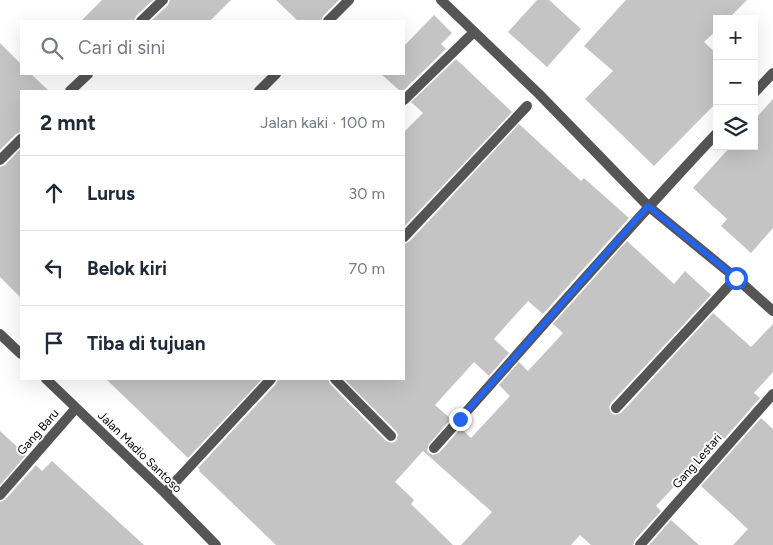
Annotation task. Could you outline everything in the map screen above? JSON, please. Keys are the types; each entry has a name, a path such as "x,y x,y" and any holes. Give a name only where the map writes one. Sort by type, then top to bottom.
{"street":[{"path":"143,20 163,0"},
{"path":"329,20 349,0"},
{"path":"442,0 539,94 648,206 773,311"},
{"path":"405,99 474,32"},
{"path":"758,89 773,73"},
{"path":"71,90 87,75"},
{"path":"260,90 275,75"},
{"path":"405,236 527,106"},
{"path":"434,448 648,206 713,137"},
{"path":"0,160 20,140"},
{"path":"616,408 736,278"},
{"path":"0,334 20,353"},
{"name":"Jalan Madio Santoso","path":"47,380 165,493 216,545"},
{"path":"165,493 270,380"},
{"path":"336,380 391,436"},
{"name":"Gang Lestari","path":"640,545 773,394"},
{"name":"Gang Baru","path":"0,495 76,408"}],"building":[{"path":"102,0 153,0 136,16 134,20 82,20"},
{"path":"170,0 231,0 211,20 152,20 168,5"},
{"path":"276,0 339,0 321,20 297,20"},
{"path":"537,0 549,0 581,29 547,67 508,32"},
{"path":"626,0 747,0 732,15 713,15 713,34 704,42 713,50 713,106 654,166 585,99 613,71 584,46"},
{"path":"434,15 452,33 441,44 446,49 404,90 399,90 382,75 405,75 405,45"},
{"path":"0,43 20,63 20,75 32,75 48,90 20,90 20,132 0,150"},
{"path":"456,59 512,112 405,226 405,131 423,113 411,102"},
{"path":"773,99 773,228 751,253 721,226 727,219 693,188 727,150 758,150 758,116"},
{"path":"519,124 581,181 584,178 629,218 543,314 528,301 494,339 509,353 489,376 474,362 435,405 451,419 429,444 427,450 433,455 439,453 461,428 471,438 510,396 499,385 519,362 528,371 563,333 553,324 627,241 674,284 685,271 711,295 611,403 609,407 611,413 615,415 621,413 713,313 751,347 773,324 773,372 754,393 760,398 689,479 685,475 656,506 661,511 635,540 633,545 591,545 580,535 571,545 461,545 492,512 423,451 395,482 414,500 411,504 453,545 276,545 198,468 278,380 328,380 330,384 386,441 392,443 396,441 398,435 396,431 345,380 405,380 405,244 409,242"},
{"path":"20,149 20,297 0,277 0,167 5,165"},
{"path":"107,380 261,380 188,458"},
{"path":"761,418 773,429 773,545 733,545 748,529 701,486"},
{"path":"0,431 26,455 0,485"},
{"path":"52,461 144,545 0,545 0,502 5,500 36,465 42,471"},
{"path":"671,520 699,545 649,545"}],"route":[{"path":"460,419 648,206 736,278"}]}
